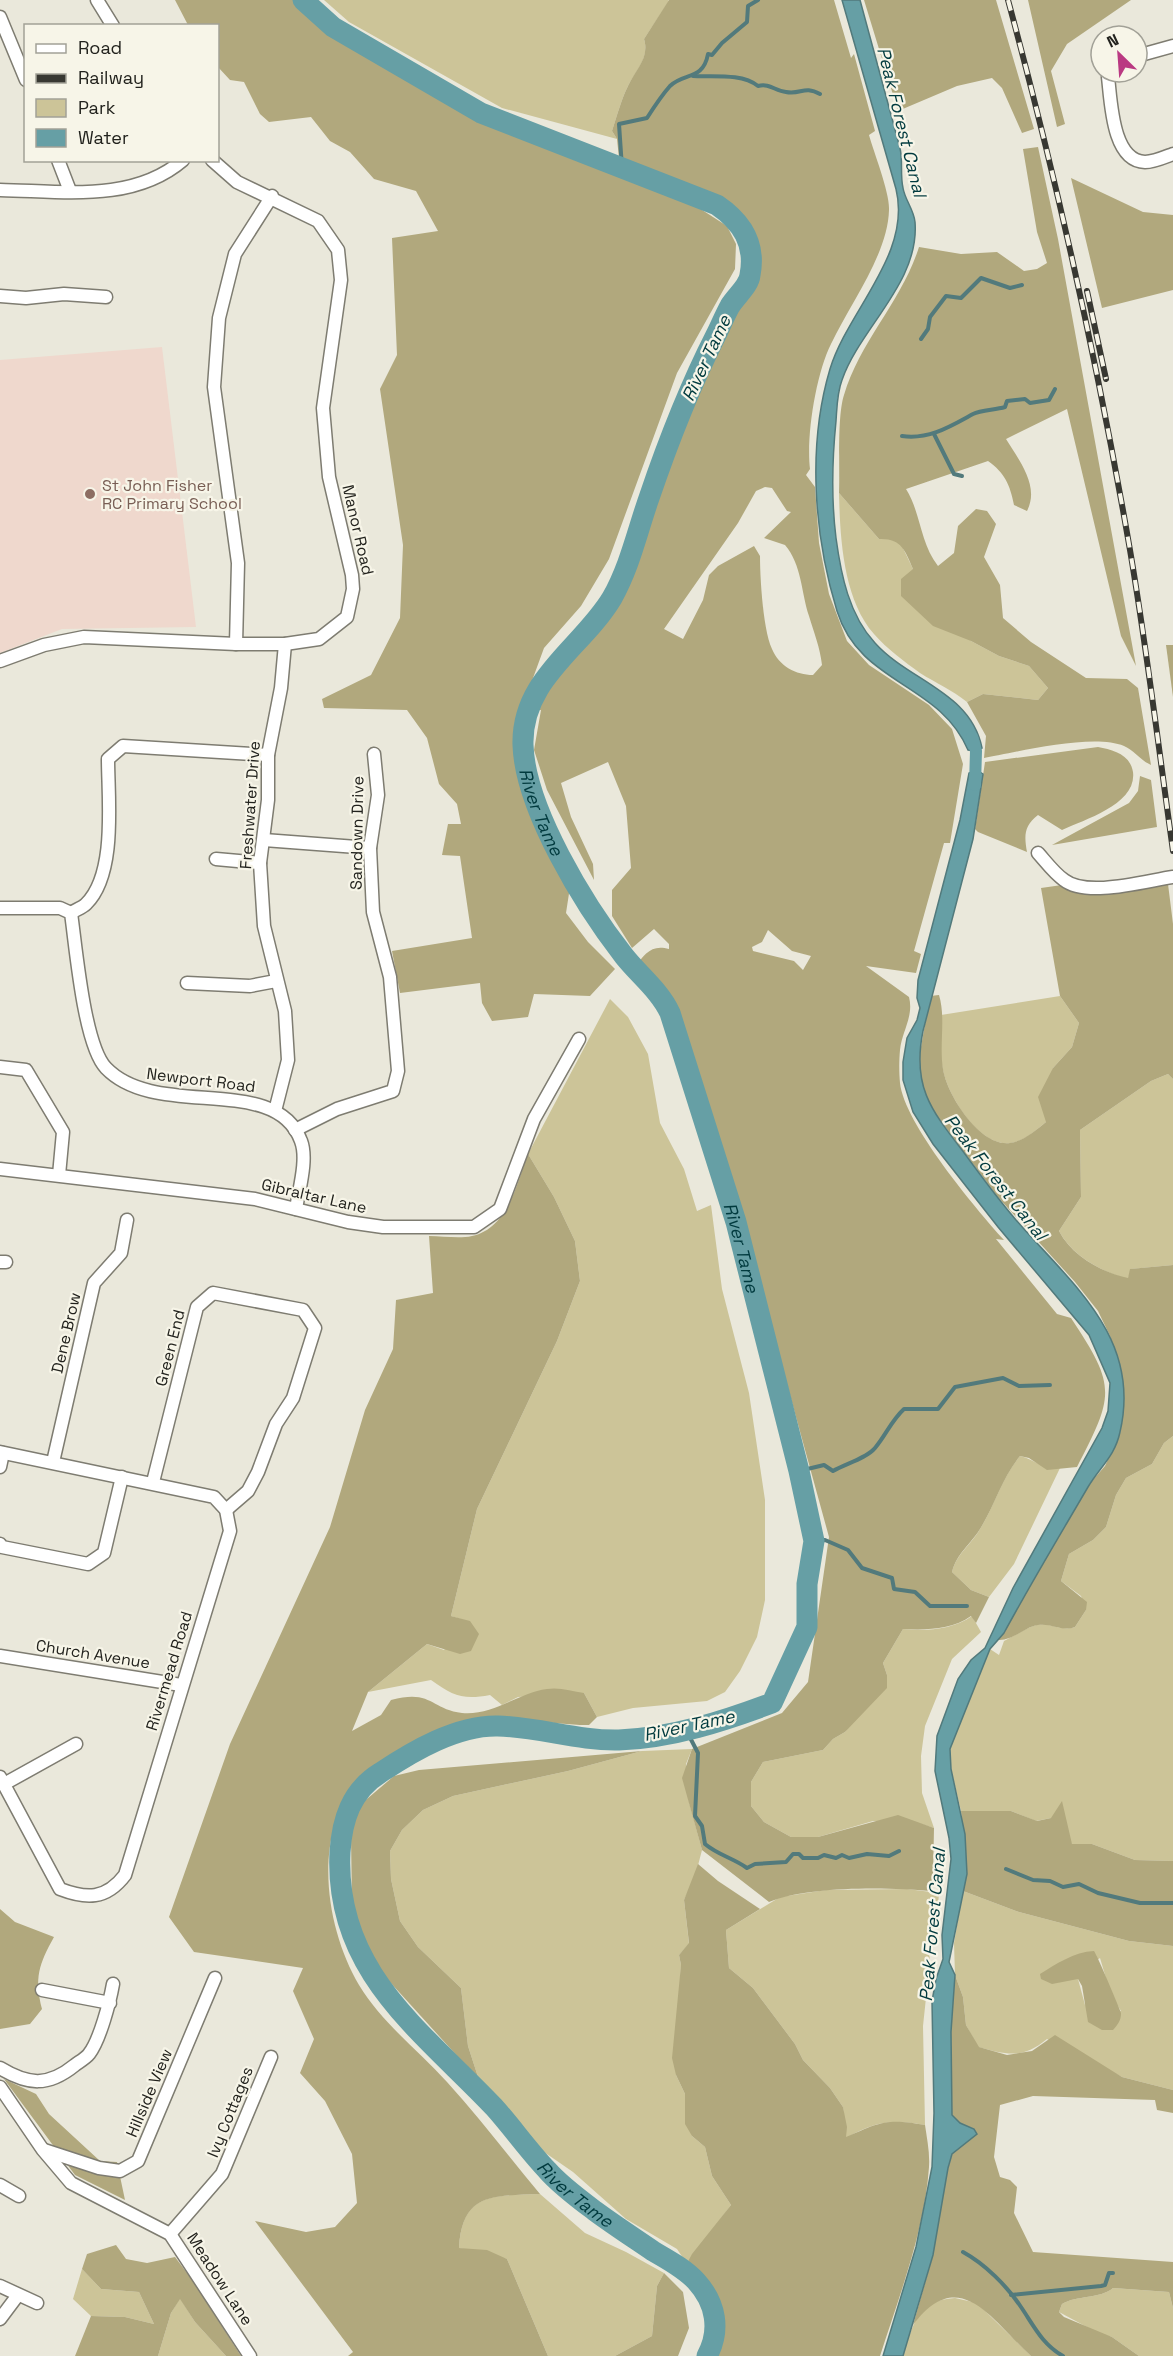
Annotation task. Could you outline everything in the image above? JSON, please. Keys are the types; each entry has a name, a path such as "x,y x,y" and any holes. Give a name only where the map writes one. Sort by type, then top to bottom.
{"street":[{"path":"97,0 112,24"},
{"path":"0,17 24,75"},
{"path":"1149,53 1173,46"},
{"path":"1109,84 1119,142 1125,152 1137,160 1146,162 1173,154"},
{"path":"59,162 70,191"},
{"path":"0,190 112,191 146,184 180,162"},
{"name":"Manor Road","path":"0,661 44,645 84,637 285,644 319,639 339,626 347,617 353,590 329,477 323,408 341,280 338,250 318,221 272,196 237,182 214,162"},
{"path":"236,644 238,563 214,387 219,318 235,254 272,196"},
{"path":"0,296 26,298 64,294 106,297"},
{"name":"Freshwater Drive","path":"275,1111 288,1060 285,1011 264,926 260,863 264,840 268,755 281,688 285,644"},
{"path":"0,908 60,908 70,913 87,903 97,887 108,853 108,759 123,746 268,755"},
{"name":"Sandown Drive","path":"295,1130 337,1109 393,1091 398,1071 390,976 373,912 370,848 378,795 374,754"},
{"path":"264,840 370,848"},
{"path":"1038,853 1065,882 1082,888 1104,888 1173,877"},
{"path":"216,859 260,863"},
{"name":"Newport Road","path":"70,913 92,1046 105,1067 128,1086 153,1094 265,1104 286,1117 295,1130"},
{"path":"187,983 250,986 276,981"},
{"name":"Gibraltar Lane","path":"0,1169 255,1199 348,1222 383,1227 474,1227 500,1209 534,1119 579,1039"},
{"path":"0,1067 26,1070 63,1132 59,1175"},
{"path":"295,1130 302,1142 302,1165 296,1209"},
{"name":"Dene Brow","path":"53,1462 94,1283 121,1253 128,1220"},
{"name":"Green End","path":"153,1482 197,1307 213,1293 303,1310 315,1328 293,1398 276,1424 248,1491 226,1510"},
{"path":"0,1467 2,1452 153,1482 214,1497 226,1510"},
{"path":"0,1544 2,1547 88,1564 104,1553 122,1477"},
{"name":"Rivermead Road","path":"2,1780 60,1889 87,1898 104,1894 125,1875 181,1685 230,1531 226,1510"},
{"name":"Church Avenue","path":"0,1656 181,1685"},
{"path":"2,1780 76,1744"},
{"name":"Hillside View","path":"43,2150 99,2168 120,2171 138,2161 215,1978"},
{"path":"0,2068 18,2079 40,2083 66,2073 89,2054 110,2003 113,1984"},
{"path":"42,1990 110,2003"},
{"name":"Ivy Cottages","path":"170,2234 222,2174 271,2057"},
{"name":"Meadow Lane","path":"2,2094 43,2150 71,2183 170,2234 250,2356"},
{"path":"0,2185 19,2196"},
{"path":"0,2286 37,2303"},
{"path":"0,2319 18,2295"}],"shaded area":[{"path":"175,0 303,0 340,31 416,77 471,106 528,131 523,138 699,208 727,226 736,244 735,269 677,373 609,559 581,606 544,648 518,719 525,723 524,763 530,790 572,874 566,913 588,942 615,969 590,996 534,994 528,1017 492,1021 482,1003 480,983 400,993 392,951 472,938 460,856 442,855 448,824 461,824 457,804 439,784 427,738 407,710 324,708 322,699 371,675 400,618 403,545 380,389 397,355 392,238 438,231 416,191 374,179 350,152 330,141 311,117 269,122 260,114 244,82 230,80 219,68 219,24 187,24"},
{"path":"669,0 834,0 851,58 854,54 875,131 869,135 884,184 889,210 887,227 875,261 831,344 821,372 813,405 809,440 810,469 806,475 815,487 819,543 829,594 847,641 869,665 929,705 952,729 963,764 950,843 944,843 914,951 921,954 916,973 866,966 909,997 910,1011 901,1043 899,1075 904,1100 914,1120 927,1142 976,1208 1004,1240 996,1239 1057,1314 1071,1318 1097,1360 1103,1376 1105,1391 1103,1406 1098,1423 1077,1467 1047,1470 1029,1458 1020,1456 1008,1473 980,1529 960,1554 952,1572 971,1590 989,1597 976,1623 971,1616 947,1627 903,1629 883,1663 887,1675 887,1688 845,1732 833,1739 823,1750 763,1762 751,1782 751,1806 764,1822 791,1837 818,1837 898,1815 934,1828 933,1877 930,1891 826,1890 769,1902 702,1850 682,1778 692,1749 782,1713 808,1682 829,1537 721,1144 714,1147 670,1013 663,999 634,968 649,951 657,948 669,949 669,944 654,929 632,948 612,916 612,890 631,868 626,806 608,762 561,783 571,817 593,864 594,880 547,790 534,750 541,710 529,711 545,677 561,656 587,633 621,581 669,439 731,305 750,277 751,245 735,217 717,205 620,168 617,139 612,131 621,102 641,64 645,52 644,39","holes":["765,487 772,488 787,511 791,512 764,538 785,545 795,561 821,658 822,665 813,675 800,673 784,665 772,649 764,617 760,556 754,546 718,566 709,575 703,600 683,639 664,629 738,523 756,491","768,930 792,951 811,956 803,970 794,961 753,951 752,947 762,942"]},
{"path":"864,0 996,0 1034,129 1022,133 1002,88 992,78 957,86 898,111"},
{"path":"1028,0 1131,0 1096,24 1089,24 1089,29 1067,44 1051,71 1065,124 1057,127"},
{"path":"1038,147 1058,239 1136,666 1121,636 1067,409 1006,439 1022,464 1029,483 1031,492 1027,511 1014,505 1006,480 988,461 906,489 928,548 938,566 954,553 958,526 976,509 987,511 996,524 984,557 1000,585 1003,618 1031,642 1086,678 1127,679 1138,688 1151,765 1124,746 1094,742 1055,745 984,758 986,736 967,702 983,694 1038,700 1048,688 1029,666 999,656 971,641 933,626 901,596 901,579 913,569 905,551 897,543 879,539 839,493 840,429 844,395 860,357 912,267 919,247 961,254 997,252 1024,271 1037,269 1047,263 1037,232 1023,149"},
{"path":"1071,178 1143,212 1173,215 1173,290 1102,308"},
{"name":"St John Fisher RC Primary School","path":"162,347 196,627 62,629 0,653 0,360"},
{"path":"1166,645 1173,645 1173,697"},
{"path":"1098,747 1115,751 1125,757 1131,766 1132,783 1119,802 1062,830 1038,815 1026,831 1027,852 975,829 985,762"},
{"path":"1140,776 1151,780 1157,827 1052,845 1129,803 1138,791"},
{"path":"1168,884 1173,924 1173,1079 1168,1074 1151,1081 1080,1130 1081,1197 1059,1231 1071,1248 1088,1262 1108,1272 1128,1278 1130,1269 1173,1265 1173,1436 1164,1443 1152,1464 1126,1478 1116,1495 1106,1527 1093,1540 1069,1554 1061,1581 1087,1602 1086,1610 1075,1627 1066,1629 1038,1625 1009,1638 998,1640 1091,1482 1105,1466 1120,1433 1123,1414 1123,1379 1110,1336 1098,1311 1075,1282 997,1196 931,1108 921,1083 919,1058 930,996 939,995 942,1013 943,1069 958,1105 987,1137 999,1142 1010,1143 1020,1140 1046,1122 1038,1097 1053,1068 1072,1047 1079,1023 1060,996 1041,888 1062,885 1106,892"},
{"path":"528,1154 554,1197 575,1241 580,1281 557,1341 477,1509 451,1616 470,1621 479,1634 471,1651 460,1654 427,1644 368,1692 352,1731 381,1715 391,1700 405,1697 423,1698 451,1711 473,1713 494,1708 536,1691 566,1690 584,1693 597,1717 589,1725 506,1719 481,1721 434,1738 378,1766 356,1783 342,1805 333,1830 329,1856 329,1884 338,1938 359,1985 368,1999 459,2096 540,2194 495,2197 474,2207 466,2216 461,2230 459,2248 487,2250 507,2259 548,2356 348,2356 353,2352 255,2221 306,2232 335,2227 357,2203 352,2154 325,2101 300,2073 314,2039 293,1991 303,1968 194,1952 169,1917 230,1744 330,1527 365,1410 393,1349 396,1300 433,1293 429,1236 472,1236 494,1224 503,1214 515,1191"},
{"path":"642,1751 568,1771 453,1796 423,1810 402,1830 390,1851 391,1879 400,1921 418,1947 461,1988 468,2046 479,2080 371,1960 357,1931 352,1903 353,1818 361,1804 394,1776 419,1770"},
{"path":"1062,1801 1072,1844 1092,1844 1135,1860 1173,1861 1173,1946 1129,1941 1019,1912 963,1891 967,1874 961,1811 1011,1811 1037,1821 1051,1818"},
{"path":"698,1864 718,1881 760,1909 726,1930 729,1968 753,1988 795,2044 803,2060 830,2088 843,2107 847,2127 846,2137 884,2123 901,2122 925,2125 929,2162 927,2191 910,2263 880,2356 710,2356 717,2332 713,2309 701,2288 683,2271 692,2254 731,2205 712,2176 705,2147 692,2136 685,2124 685,2094 676,2075 672,2058 681,1965 679,1955 689,1943 684,1900"},
{"path":"0,1909 15,1922 54,1937 39,1972 38,1988 42,2009 30,2024 0,2029"},
{"path":"1094,1951 1121,2013 1120,2020 1113,2030 1102,2030 1088,2022 1082,1986 1078,1979 1052,1984 1041,1979 1040,1974 1072,1956"},
{"path":"955,1975 963,1997 966,2025 979,2047 1007,2055 1032,2051 1055,2035 1122,2077 1173,2090 1173,2113 1157,2110 1155,2100 1033,2096 1000,2105 994,2157 1000,2177 1010,2180 1017,2187 1014,2213 1033,2252 1173,2262 1173,2308 1169,2292 1113,2288 1102,2294 1068,2301 1062,2304 1059,2312 1064,2317 1112,2337 1139,2356 1031,2356 989,2315 975,2304 961,2298 946,2298 930,2307 913,2325 933,2255 952,2154 974,2129 960,2123 952,2115 951,2032"},
{"path":"4,2079 36,2094 49,2114 100,2161 117,2162 125,2200 75,2175"},
{"path":"116,2245 126,2259 147,2263 175,2257 241,2356 226,2356 195,2322 180,2299 171,2313 158,2356 75,2356 91,2316 125,2317 154,2324 139,2292 101,2289 82,2269 87,2254"},
{"path":"664,2273 683,2292 689,2328 678,2356 615,2356 652,2336 657,2286"}],"green space":[{"path":"324,0 669,1 644,39 644,58 621,102 612,131 617,139 502,108 349,22"},
{"path":"839,493 879,539 890,539 901,544 913,569 971,641 999,656 1029,666 1048,688 1038,700 983,694 967,702 920,673 879,640 864,620 850,586 842,548"},
{"path":"1060,996 1079,1023 1072,1047 1053,1068 1046,1122 1030,1135 1016,1142 999,1142 988,1137 967,1118 946,1081 941,1056 941,1015"},
{"path":"610,999 628,1017 648,1054 660,1123 684,1169 697,1211 711,1205 722,1289 749,1393 765,1500 765,1600 757,1637 740,1671 725,1692 707,1701 633,1708 597,1717 584,1693 518,1697 502,1705 490,1695 465,1697 446,1690 431,1680 368,1692 427,1644 444,1650 470,1622 451,1616 477,1509 557,1341 580,1281 575,1241 554,1197 528,1154"},
{"path":"1168,1074 1173,1079 1173,1265 1131,1269 1128,1279 1089,1262 1072,1248 1059,1231 1081,1197 1080,1130 1151,1081"},
{"path":"1173,1436 1173,1861 1135,1860 1092,1844 1072,1844 1051,1818 1036,1821 1011,1811 961,1811 951,1769 950,1749 990,1649 999,1655 1004,1641 1036,1625 1075,1627 1086,1610 1081,1596 1061,1581 1069,1554 1093,1540 1106,1527 1116,1495 1126,1478 1152,1464 1164,1443"},
{"path":"1020,1456 1044,1466 1060,1468 1014,1564 989,1597 971,1590 952,1572 957,1560 980,1529 1008,1473"},
{"path":"972,1616 981,1632 952,1659 925,1726 921,1756 922,1793 934,1828 918,1823 873,1821 818,1837 791,1837 764,1822 751,1806 751,1782 763,1762 823,1750 833,1739 845,1732 887,1675 883,1663 903,1629 921,1630 947,1627"},
{"path":"692,1749 686,1764 689,1802 702,1850 695,1877 684,1900 689,1944 679,1955 681,1965 676,2075 685,2094 692,2136 705,2147 712,2176 731,2205 687,2264 677,2249 626,2219 573,2172 544,2152 479,2080 468,2046 461,1988 418,1947 400,1921 391,1879 390,1851 402,1830 423,1810 453,1796 568,1771 642,1751"},
{"path":"907,1889 939,1893 937,1917 928,1946 930,1960 923,2026 925,2125 903,2122 884,2123 866,2128 846,2138 843,2107 830,2088 803,2060 795,2044 753,1988 729,1968 726,1930 780,1897 826,1890"},
{"path":"963,1891 1019,1912 1129,1941 1173,1946 1173,2090 1122,2077 1047,2039 1030,2050 1015,2053 978,2047 966,2025 963,1997 955,1975 954,1943","holes":["1100,1958 1111,1995 1121,2011 1085,2005 1078,1979 1071,1978"]},
{"path":"540,2194 585,2233 664,2273 657,2286 652,2336 615,2356 548,2356 507,2259 459,2248 461,2229 466,2216 483,2200 508,2195"},
{"path":"82,2269 101,2289 139,2292 154,2324 125,2317 91,2316 73,2299"},
{"path":"1113,2288 1169,2292 1173,2308 1173,2356 1139,2356 1112,2337 1098,2333 1059,2312 1062,2304 1068,2301 1102,2294"},
{"path":"180,2298 195,2322 226,2356 158,2356 171,2313"},
{"path":"955,2298 977,2303 1031,2356 903,2356 918,2316 933,2304"}],"water":[{"path":"842,0 860,0 900,148 904,192 915,222 914,244 899,285 851,361 839,390 833,480 836,538 848,594 866,632 889,656 952,700 965,713 976,729 982,748 976,751 968,750 955,728 939,710 881,670 863,654 848,635 837,611 823,552 816,491 816,460 823,398 830,369 839,347 887,259 895,236 898,213 896,189"},
{"path":"977,770 983,774 973,839 923,1031 920,1050 922,1082 926,1095 941,1122 984,1180 1016,1220 1065,1273 1100,1319 1113,1344 1121,1371 1124,1400 1120,1432 1115,1448 1088,1487 1004,1633 990,1649 950,1749 951,1769 965,1834 967,1874 949,1962 955,1975 951,2032 952,2115 960,2123 974,2129 977,2134 952,2154 933,2255 903,2356 883,2356 916,2247 932,2167 934,2113 932,2001 943,1959 942,1935 951,1859 935,1771 937,1736 958,1679 971,1660 985,1648 1013,1588 1102,1428 1108,1411 1110,1383 1089,1335 998,1227 933,1144 913,1112 903,1080 907,1038 917,1020 920,1008 917,998 918,980 960,820 969,773"}],"waterway":[{"name":"River Tame","path":"303,0 333,27 481,113 717,205 740,226 751,253 749,279 728,309 688,395 618,586 599,616 542,683 532,701 525,722 523,745 526,770 534,798 575,884 624,956 661,997 670,1013 736,1222 799,1471 814,1541 807,1584 807,1627 772,1703 716,1722 659,1736 619,1740 498,1726 483,1727 451,1735 421,1748 370,1780 362,1788 355,1797 346,1818 340,1852 342,1894 351,1931 367,1965 387,1995 412,2024 494,2107 533,2155 558,2181 602,2216 681,2268 696,2281 708,2298 714,2317 714,2336 707,2356"},
{"path":"622,168 619,124 647,118 670,86 702,68 708,54 712,55 722,43 747,22 748,6 758,0"},
{"path":"693,76 736,77 758,86 791,93 810,90 820,94"},
{"path":"921,339 928,329 930,317 946,296 961,298 981,278 1010,288 1022,285"},
{"path":"902,436 931,434 976,413 1005,407 1007,401 1025,399 1030,403 1049,400 1055,389"},
{"path":"934,434 954,474 962,476"},
{"name":"Peak Forest Canal","path":"972,737 976,751 975,785"},
{"path":"799,1471 824,1465 833,1471 861,1458 875,1448 904,1409 938,1409 955,1387 1003,1378 1019,1386 1050,1385"},
{"path":"814,1541 825,1540 848,1550 862,1568 892,1578 894,1589 915,1592 930,1606 967,1606"},
{"path":"685,1728 698,1753 695,1816 702,1826 705,1844 715,1851 747,1868 755,1864 786,1862 793,1854 799,1854 803,1858 818,1858 824,1855 836,1858 842,1855 849,1858 867,1854 889,1856 899,1851"},
{"path":"1006,1869 1033,1880 1050,1881 1063,1887 1079,1884 1098,1893 1140,1903 1173,1903"},
{"path":"963,2252 987,2269 1002,2284 1044,2340 1063,2356"},
{"path":"1011,2295 1101,2286 1105,2285 1109,2273 1113,2273"}],"railway":[{"path":"1008,0 1060,205 1118,481 1136,588 1173,851"},
{"path":"1087,291 1106,379"}],"place":[{"name":"St John Fisher RC Primary School","path":"90,494"}]}
